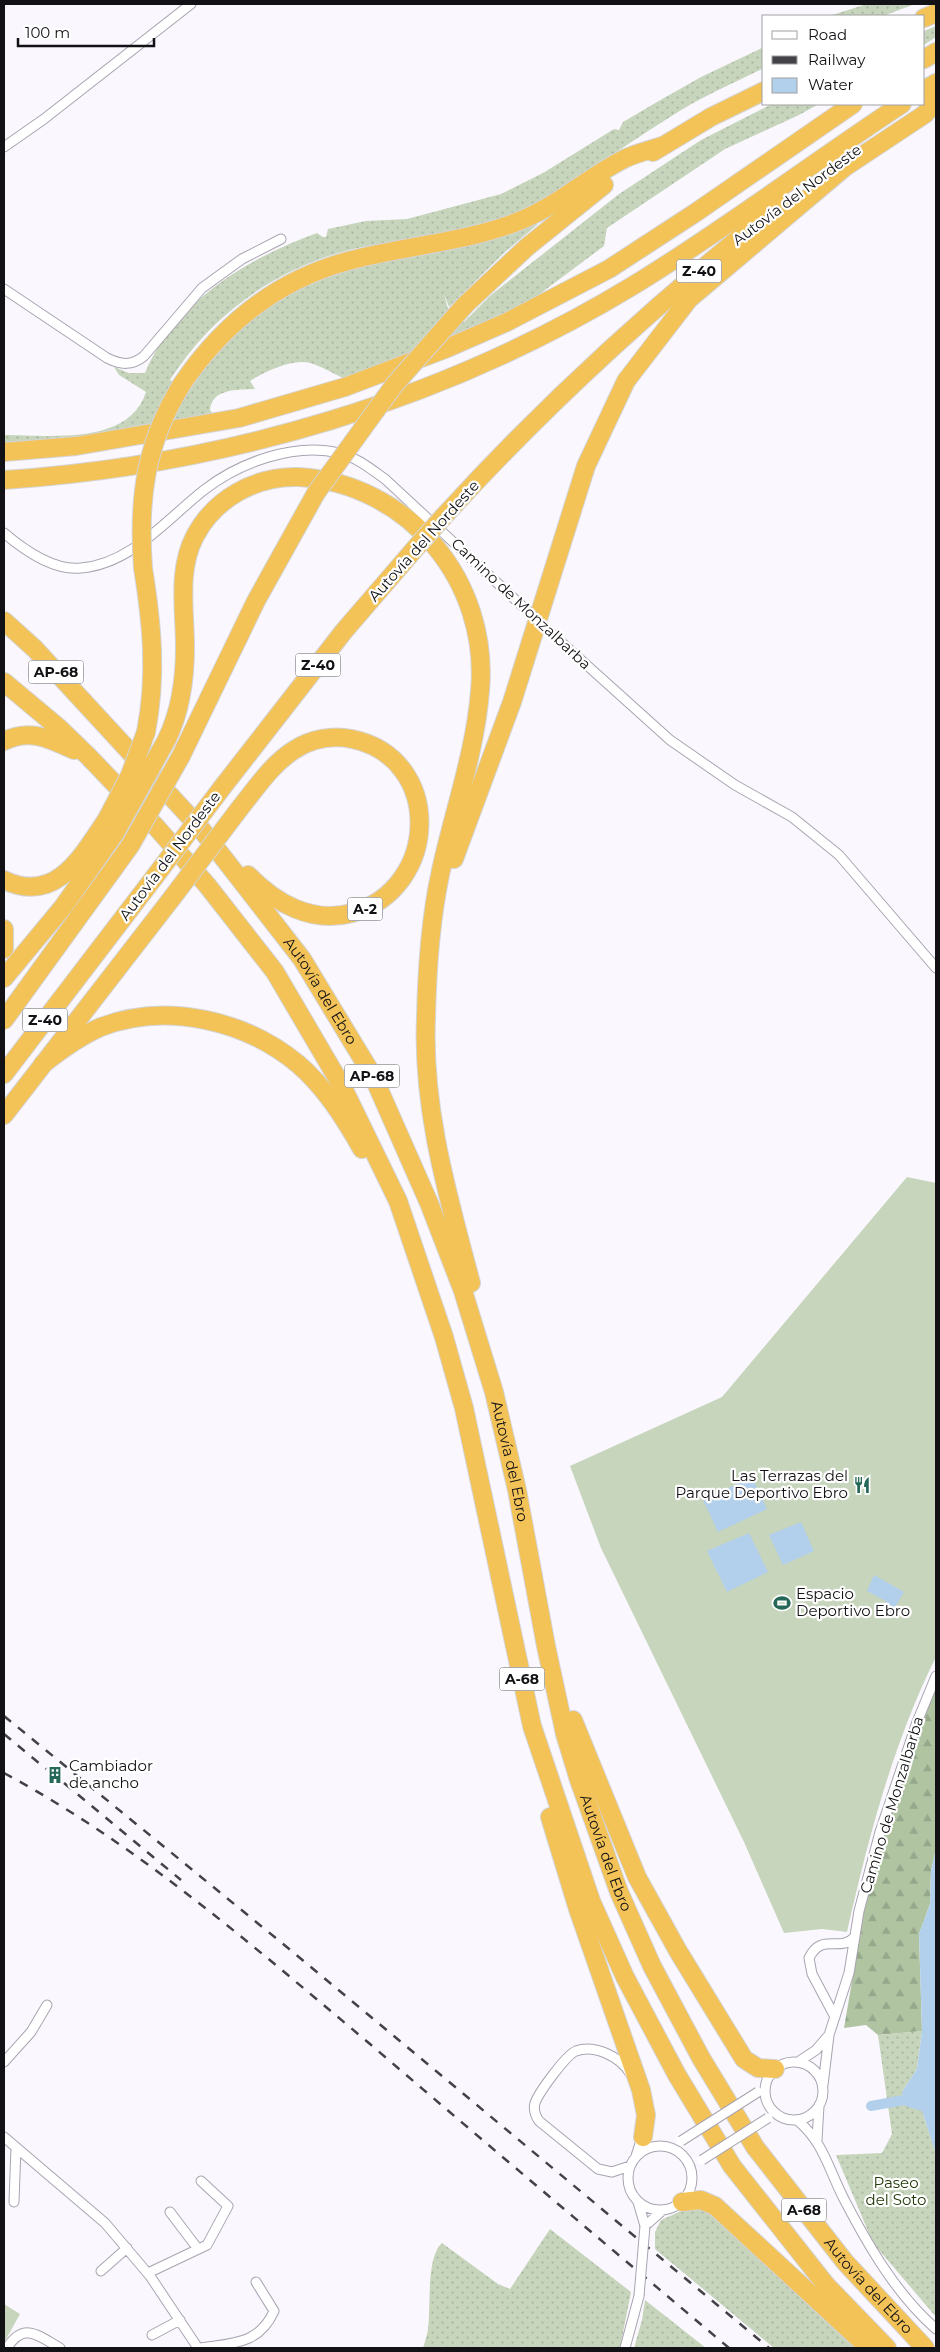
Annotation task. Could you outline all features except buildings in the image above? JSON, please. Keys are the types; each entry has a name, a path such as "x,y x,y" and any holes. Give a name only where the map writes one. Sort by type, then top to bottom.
{"highway":[{"path":"925,58 936,52"},
{"path":"925,89 936,83"},
{"name":"Z-40","path":"4,1020 130,846 180,756 256,601 316,494 395,384 465,305 526,247 589,196 662,146 711,117 762,92"},
{"path":"430,946 451,868 512,702 586,466 626,381 689,299 845,167 925,114 936,100"},
{"name":"Autovía del Nordeste","path":"4,1074 344,631 419,544 498,458 664,300 834,163 936,100"},
{"path":"4,452 76,446 239,418 345,387 445,349 507,322 609,269 695,213 852,105"},
{"path":"4,480 130,467 240,446 394,400 464,372 558,328 634,285 901,105"},
{"path":"4,880 13,884 31,887 55,881 111,826 146,732 152,696 154,661 144,568 141,518 147,468 160,425 182,384 210,346 229,326 272,293 296,280 348,260 458,240 517,222 554,204 626,158 662,146"},
{"path":"4,978 63,907 111,826 167,739 177,713 183,678 182,593 185,564 195,536 220,505 235,494 262,480 288,477 311,478 336,484 381,502 398,511 422,530 439,548 451,568 472,616 478,645 480,688 474,734 440,875 430,946 426,1033 428,1081 434,1129 447,1193 499,1391 518,1490"},
{"name":"Autovía del Ebro","path":"4,620 35,649 202,829 302,959 373,1076 429,1202 463,1291 494,1392 518,1490 546,1646 565,1734 619,1892 652,1966 701,2058 755,2147 845,2262 926,2348"},
{"name":"Autovía del Ebro","path":"4,682 59,728 88,756 176,849 275,972 343,1088 385,1172 408,1226 464,1408 532,1726 592,1901 625,1977 677,2075 732,2166 826,2285 888,2348"},
{"name":"A-2","path":"44,1064 172,898 240,808 277,763 295,749 315,740 346,738 378,750 402,772 412,788 418,804 419,840 414,858 405,876 392,891 378,902 359,911 337,916 316,915 297,910 278,900 252,879 191,812 107,726"},
{"path":"4,741 24,735 41,736 88,756"},
{"path":"4,929 4,949"},
{"path":"4,1115 44,1064 77,1039 101,1028 127,1020 154,1016 179,1016 232,1027 269,1044 298,1064 316,1082 346,1122 374,1169 420,1265"},
{"path":"530,1557 576,1730 637,1877 737,2049 754,2066 775,2069"},
{"path":"532,1726 532,1748 542,1793 578,1909 644,2100 646,2121 643,2137"},
{"path":"682,2202 700,2200 715,2206 869,2348"}],"street":[{"path":"4,147 44,119 191,4"},
{"path":"4,289 107,358 116,362 132,363 144,356 202,288 242,259 281,239"},
{"name":"Camino de Monzalbarba","path":"4,533 32,554 52,563 74,568 95,566 130,551 205,489 250,464 305,451 332,452 355,459 385,479 670,740 735,785 792,818 840,855 936,968"},
{"name":"Camino de Monzalbarba","path":"828,2036 850,1964 862,1901 880,1832 917,1722 936,1676"},
{"path":"835,2017 812,1974 809,1963 812,1953 819,1946 827,1943 849,1942 855,1937"},
{"path":"836,1944 844,1952 850,1964"},
{"path":"4,2062 31,2032 46,2005"},
{"path":"636,2156 650,2148 682,2141 758,2092 775,2069 786,2063 798,2062 816,2050 828,2036"},
{"path":"817,2140 819,2106 822,2098 828,2036"},
{"path":"625,2348 639,2296 645,2226 638,2202 630,2189 628,2181 630,2166 643,2137 642,2107 631,2075 622,2064 597,2050 583,2050 571,2054 536,2102 535,2112 540,2121 598,2169 612,2172 630,2166"},
{"path":"798,2062 814,2070 823,2085"},
{"path":"765,2085 767,2102 778,2116"},
{"path":"692,2174 702,2160 768,2118 778,2116 796,2120 809,2116 819,2106"},
{"path":"796,2120 817,2140 845,2201 884,2270 936,2329"},
{"path":"4,2137 105,2223 148,2273 199,2348 250,2340 268,2324 274,2312 256,2282"},
{"path":"638,2202 646,2207 663,2210 673,2208 682,2202 691,2189 692,2174 684,2156 666,2146"},
{"path":"14,2202 16,2147"},
{"path":"148,2273 207,2245 228,2206 201,2181"},
{"path":"645,2226 663,2210"},
{"path":"170,2212 198,2249"},
{"path":"101,2270 127,2248"},
{"path":"152,2335 180,2320"},
{"path":"8,2348 17,2336 27,2332 38,2335 60,2348"}],"green space":[{"path":"867,4 915,4 886,15 832,15"},
{"path":"936,26 936,37 925,44 925,31"},
{"path":"762,48 762,69 678,112 578,178 523,210 486,224 466,229 338,253 309,263 282,276 255,292 208,332 170,380 189,391 213,356 252,319 299,288 358,267 533,223 538,224 505,252 449,307 444,294 448,309 464,322 491,295 619,194 701,140 770,105 817,105 725,149 607,228 604,246 537,296 480,326 343,378 310,363 295,362 287,364 250,381 255,389 234,390 221,394 212,403 210,410 212,413 115,433 4,443 4,435 64,436 86,434 123,422 137,409 146,392 119,375 114,367 129,373 145,373 158,348 174,325 194,304 216,286 265,255 317,233 326,237 328,229 366,221 407,219 501,194 543,173 614,129 619,130 623,122 701,77"},
{"name":"Espacio Deportivo Ebro","path":"907,1177 936,1183 936,1657 894,1757 873,1827 847,1932 822,1929 784,1933 744,1842 601,1548 570,1466 722,1397"},
{"path":"936,1676 936,1849 931,1871 930,1904 919,1934 922,2031 878,2035 866,2025 844,2028 857,1952 855,1937 880,1832"},
{"name":"Paseo del Soto","path":"922,2031 917,2069 902,2092 922,2111 936,2154 936,2317 873,2243 836,2155 882,2153 892,2134 878,2035"},
{"path":"703,2205 797,2288 856,2348 774,2348 655,2249 655,2232 661,2220 688,2208"},
{"path":"550,2229 631,2292 620,2348 423,2348 428,2329 433,2259 442,2243 498,2284 510,2289"},
{"path":"645,2300 706,2348 634,2348 642,2320"},
{"path":"4,2304 20,2314 4,2343"}],"water":[{"path":"752,1477 767,1509 718,1532 703,1500"},
{"path":"801,1522 814,1551 783,1565 769,1535"},
{"path":"749,1533 768,1572 727,1592 707,1551"},
{"path":"874,1575 904,1592 891,1614 882,1609 886,1601 867,1591"},
{"path":"936,1849 936,2154 922,2111 905,2106 902,2092 917,2069 922,2031 919,1934 930,1904 931,1871"}],"waterway":[{"path":"871,2106 904,2100"}],"railway":[{"path":"4,1716 288,1948 769,2348"},
{"path":"4,1734 46,1769"},
{"path":"4,1773 53,1801 101,1832 148,1865 238,1934 729,2348"},
{"path":"64,1783 181,1880"}],"place":[{"name":"Las Terrazas del Parque Deportivo Ebro","path":"862,1485"},
{"name":"Espacio Deportivo Ebro","path":"782,1603"},
{"name":"Cambiador de ancho","path":"55,1775"}]}
